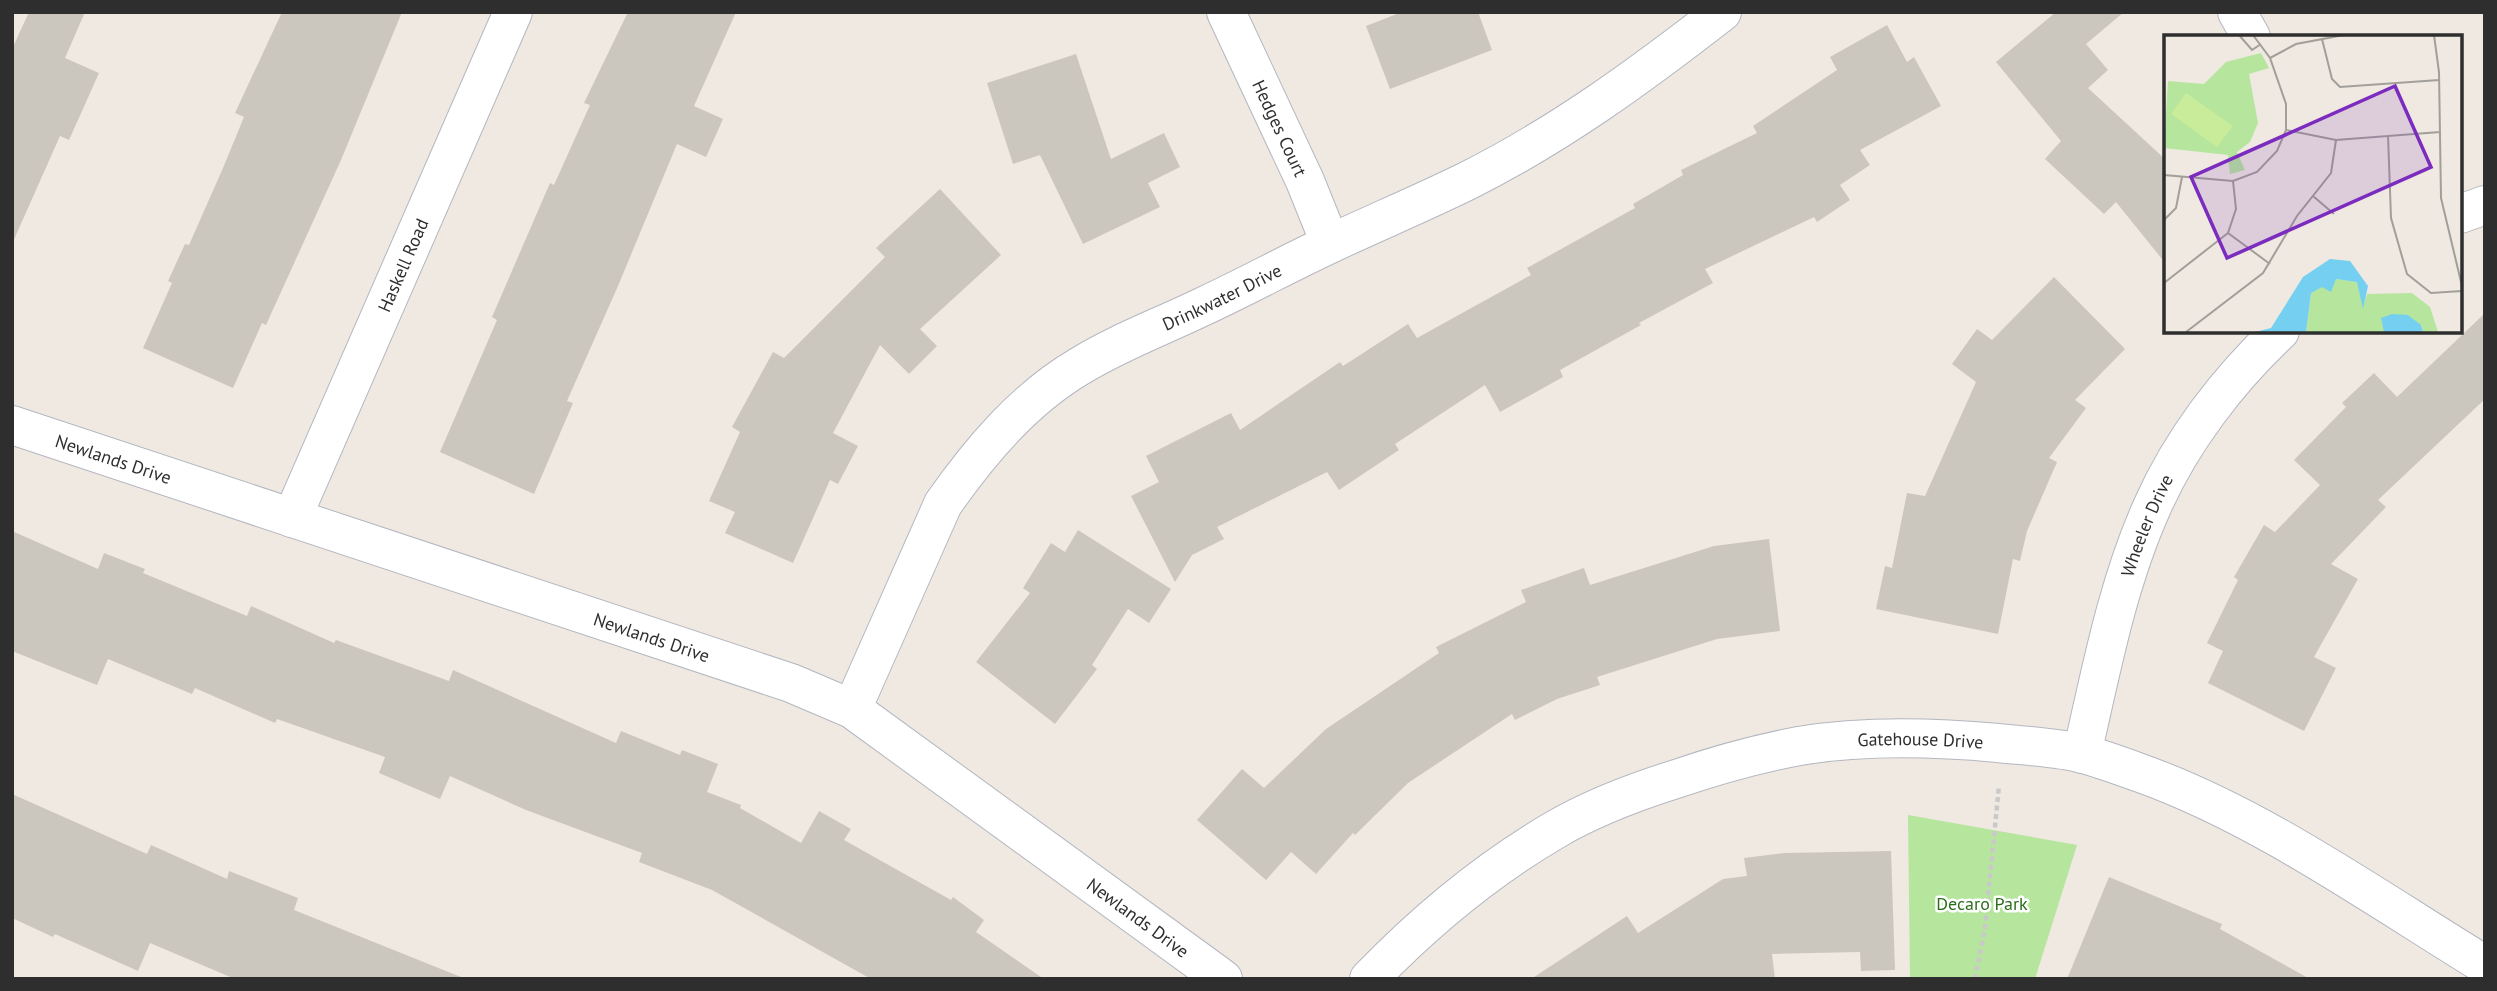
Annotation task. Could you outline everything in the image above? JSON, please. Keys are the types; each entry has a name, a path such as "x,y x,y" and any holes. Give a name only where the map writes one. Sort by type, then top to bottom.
{"street":[{"name":"Haskell Road","path":"292,517 513,12"},
{"name":"Hedges Court","path":"1226,12 1305,181 1330,243"},
{"name":"Drinkwater Drive","path":"852,709 943,504 963,475 1015,416 1080,366 1252,284 1330,243 1468,180 1542,139 1590,110 1722,12"},
{"path":"2237,12 2250,35"},
{"path":"2462,213 2485,205"},
{"name":"Wheeler Drive","path":"2082,754 2113,620 2129,565 2152,507 2176,460 2219,398 2279,332"},
{"name":"Newlands Drive","path":"12,425 791,683 852,709 1223,979"},
{"name":"Gatehouse Drive","path":"1369,979 1406,940 1454,899 1555,830 1601,807 1727,762 1800,746 1868,739 1936,738 2082,754 2145,774 2252,825 2485,965"}],"path":[{"path":"1975,979 1985,928 2003,744"}],"green space":[{"name":"Decaro Park","path":"1908,815 2077,845 2035,979 1910,979"}],"building":[{"path":"29,12 85,12 65,58 99,73 69,140 60,136 12,244 12,49"},
{"path":"282,12 402,12 341,160 266,325 262,323 233,388 143,348 172,283 168,281 185,244 189,245 223,168 244,117 235,113"},
{"path":"628,12 736,12 694,106 723,119 706,157 677,144 567,401 573,403 534,494 440,452 497,320 492,317 550,183 554,185 590,105 584,103"},
{"path":"1402,12 1478,12 1492,50 1390,89 1366,26"},
{"path":"2056,12 2124,12 2086,44 2108,70 2088,88 2164,158 2164,262 2116,202 2104,214 2045,159 2061,141 1996,62"},
{"path":"1887,25 1907,62 1914,57 1941,106 1860,150 1870,165 1840,185 1850,200 1817,222 1814,217 1705,269 1713,283 1560,370 1563,377 1500,412 1485,385 1395,444 1399,450 1339,490 1327,472 1217,527 1224,539 1192,555 1175,582 1131,496 1159,482 1146,456 1231,413 1240,430 1340,362 1343,366 1408,324 1417,338 1531,275 1527,268 1635,208 1633,204 1683,175 1681,170 1757,133 1753,126 1837,70 1830,57"},
{"path":"1076,54 1111,159 1164,133 1180,167 1148,183 1160,207 1083,244 1040,155 1013,164 987,83"},
{"path":"940,189 1001,255 920,329 937,346 909,374 880,345 833,433 858,446 838,484 830,480 793,563 725,533 735,512 709,501 740,432 732,427 773,352 784,358 885,257 876,248"},
{"path":"2054,277 2125,349 2075,400 2086,408 2049,458 2057,462 2027,531 2020,561 2013,559 1998,634 1876,609 1885,566 1892,568 1907,493 1925,496 1976,382 1952,364 1977,329 1992,340"},
{"path":"2485,313 2485,399 2378,500 2386,507 2331,564 2358,579 2314,657 2336,668 2304,731 2208,683 2223,651 2207,643 2238,580 2234,577 2264,525 2275,532 2320,485 2294,460 2346,407 2342,403 2374,373 2397,397"},
{"path":"1078,530 1171,589 1149,623 1128,609 1092,665 1097,669 1055,724 976,662 1030,593 1023,588 1051,543 1065,552"},
{"path":"12,531 98,569 104,553 145,569 143,573 247,616 251,606 334,643 336,640 449,681 453,670 616,743 621,731 680,755 682,750 718,764 707,792 741,805 740,808 801,843 819,811 851,829 844,840 951,900 953,897 984,920 976,932 1044,979 871,979 712,890 639,862 642,853 526,810 450,776 440,799 379,773 385,757 277,719 275,723 195,688 192,694 108,659 97,685 12,651"},
{"path":"1769,539 1780,631 1717,639 1597,677 1600,685 1557,699 1515,720 1512,714 1408,783 1355,835 1353,833 1316,874 1291,852 1266,880 1197,820 1242,769 1264,788 1326,729 1439,653 1436,647 1526,602 1521,590 1584,568 1590,585 1714,546"},
{"path":"12,794 147,854 151,845 227,879 229,871 298,898 294,910 461,979 235,979 150,943 138,971 55,934 53,937 12,918"},
{"path":"1891,851 1895,970 1861,971 1860,952 1772,954 1775,979 1531,979 1627,916 1638,933 1723,879 1747,876 1744,858 1785,853"},
{"path":"2109,877 2222,924 2220,929 2310,979 2067,979"}]}
